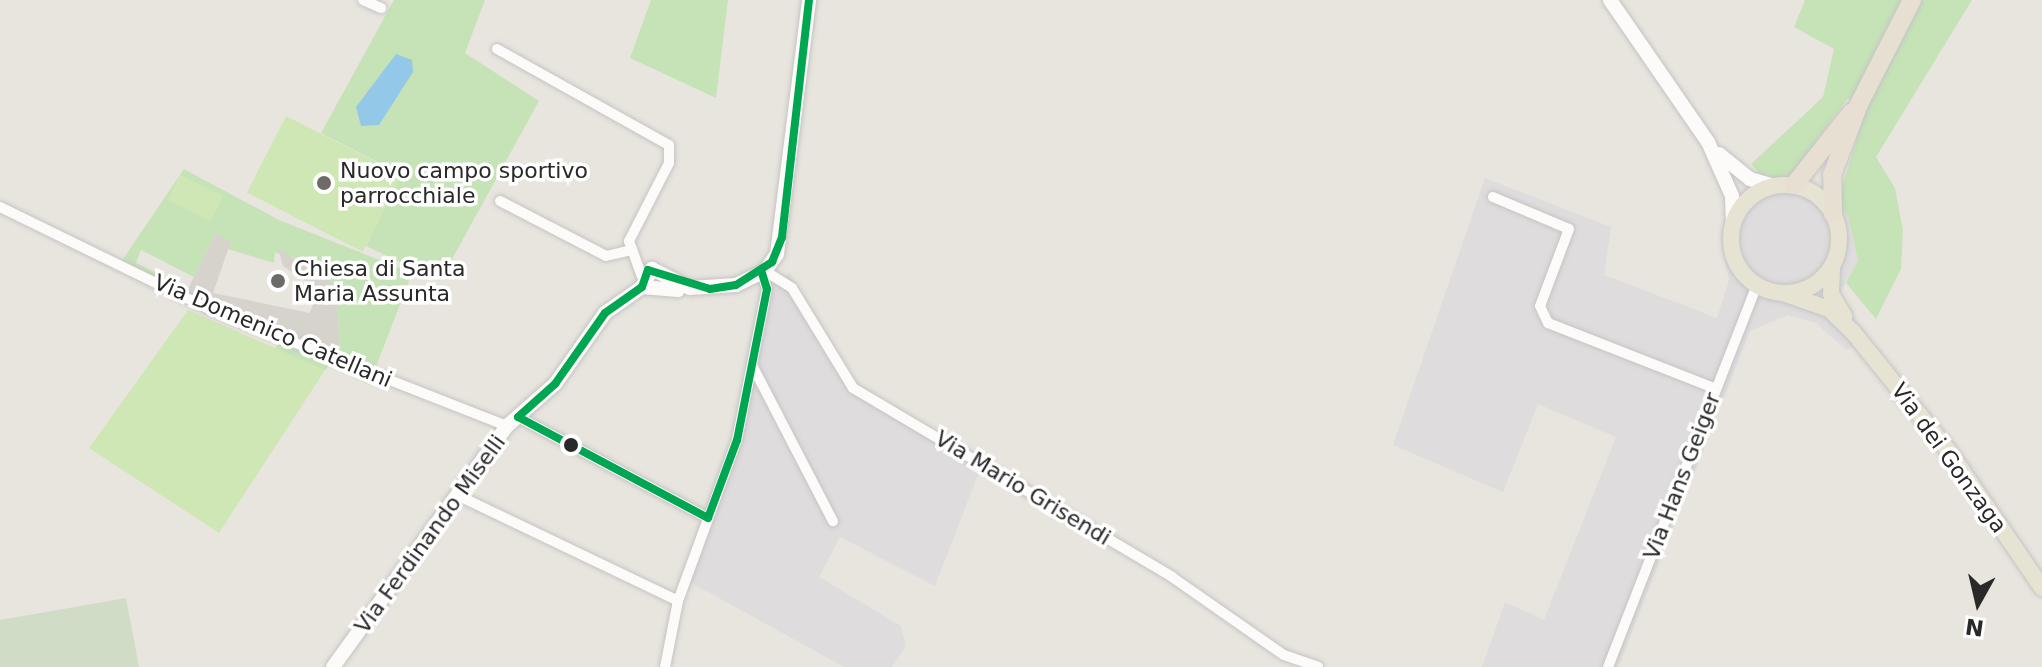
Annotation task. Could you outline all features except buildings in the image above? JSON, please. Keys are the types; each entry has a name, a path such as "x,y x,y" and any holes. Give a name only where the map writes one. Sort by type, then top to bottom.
{"highway":[{"path":"1833,214 1832,175 1859,104 1912,0"},
{"path":"1784,186 1859,104"}],"main road":[{"path":"1784,186 1817,195 1833,214 1840,240 1832,266 1831,294 1853,332 1829,309 1757,285 1735,258 1733,224 1749,199 1784,186"},
{"path":"1783,293 1811,286 1832,266"},
{"name":"Via dei Gonzaga","path":"1853,332 1948,450 2042,588"}],"street":[{"path":"363,0 381,8"},
{"path":"665,667 678,601 737,440 767,289 764,272 782,237 809,0"},
{"path":"1610,0 1708,142 1733,169 1784,186"},
{"path":"497,49 665,139 672,153 635,224 633,252 651,283 690,288 736,285 764,272"},
{"path":"1708,142 1732,196 1733,224"},
{"path":"1493,197 1569,229 1540,306 1548,323 1716,389"},
{"path":"500,201 606,256 633,252"},
{"name":"Via Domenico Catellani","path":"0,207 211,310 512,422 708,518"},
{"name":"Via Mario Grisendi","path":"764,272 792,288 853,388 1161,571 1284,655 1318,667"},
{"name":"Via Ferdinando Miselli","path":"333,667 512,422 626,299 651,283"},
{"name":"Via Hans Geiger","path":"1608,667 1757,285"},
{"path":"752,365 833,521"},
{"path":"457,495 678,601"}],"shaded area":[{"path":"1762,177 1819,186 1848,216 1858,260 1840,293 1868,339 1846,350 1816,323 1788,315 1750,331 1618,667 1482,667 1505,602 1544,620 1616,437 1538,404 1503,492 1393,445 1485,178 1611,227 1604,275 1717,318 1729,280 1721,237 1728,208"},
{"path":"215,234 231,241 213,293 310,313 318,289 283,266 278,249 324,276 337,289 340,361 184,297"},
{"path":"790,273 844,378 981,467 935,586 840,537 819,577 901,626 906,646 892,667 844,667 690,582 747,421 771,284"}],"green space":[{"path":"394,0 485,0 465,53 539,101 440,281 366,246 401,174 321,133"},
{"path":"651,0 728,0 716,98 630,58"},
{"path":"1805,0 1972,0 1876,157 1895,188 1903,231 1901,269 1876,319 1846,283 1858,260 1848,216 1837,204 1866,109 1848,98 1787,181 1762,177 1751,164 1823,97 1834,49 1794,27"},
{"name":"Nuovo campo sportivo parrocchiale","path":"286,116 402,175 363,252 247,193"},
{"path":"184,169 279,220 412,273 369,385 338,370 344,362 336,359 325,370 273,351 283,338 340,360 337,289 299,259 275,253 274,263 228,249 231,241 215,234 194,277 141,250 136,263 188,289 184,297 119,265"},
{"path":"180,175 223,196 211,221 168,200"},
{"path":"188,310 325,370 219,533 89,448"},
{"path":"126,598 139,667 0,667 0,620"}],"water":[{"path":"396,54 412,60 413,72 379,125 361,126 356,107"}],"transit line":[{"path":"762,273 767,289 737,440 708,518 518,417 555,384 605,313 642,287 648,270 710,289 736,285 772,262 782,237 809,0"}],"place":[{"name":"Nuovo campo sportivo parrocchiale","path":"324,183"},
{"name":"Chiesa di Santa Maria Assunta","path":"278,281"}]}
